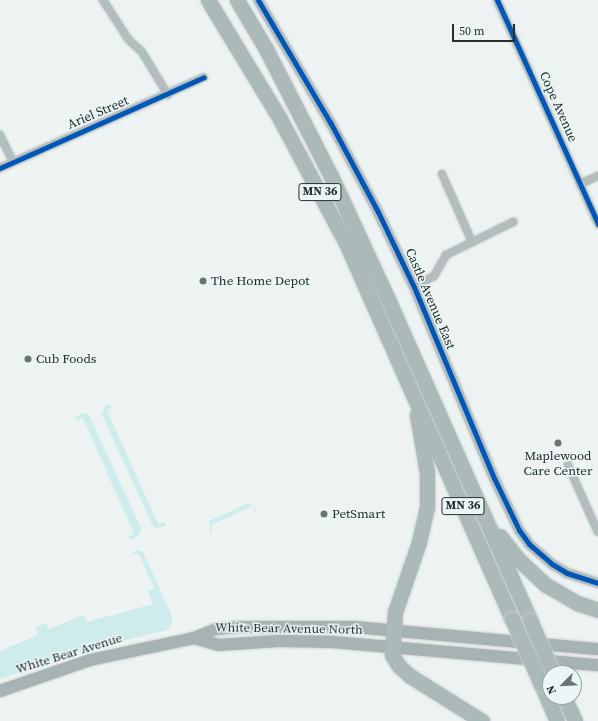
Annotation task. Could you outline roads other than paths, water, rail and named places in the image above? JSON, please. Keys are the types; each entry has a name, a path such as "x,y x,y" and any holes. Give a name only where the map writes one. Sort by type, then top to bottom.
{"highway":[{"name":"MN 36","path":"208,0 314,180 361,275 557,721"},
{"name":"MN 36","path":"237,0 266,49 331,176 550,665"},
{"path":"413,393 427,473 427,508 419,542 395,612 392,630 392,655 399,666 410,676 482,721"},
{"path":"469,482 498,533 518,560 534,575 561,594 598,610"},
{"path":"568,705 575,721"}],"main road":[{"name":"White Bear Avenue North","path":"194,638 216,629 261,625 318,625 392,630 598,649"},
{"name":"White Bear Avenue North","path":"194,638 218,645 299,641 391,646 598,665"},
{"name":"White Bear Avenue","path":"0,691 96,658 194,638"}],"street":[{"path":"103,0 128,39 142,52 168,95"},
{"name":"Castle Avenue East","path":"258,0 363,181 414,287 494,478 519,530 529,544 552,564 567,573 598,583"},
{"name":"Cope Avenue","path":"497,0 598,224"},
{"name":"Ariel Street","path":"0,168 168,95 204,77"},
{"path":"0,135 13,162"},
{"path":"442,174 472,242"},
{"path":"580,184 598,176"},
{"path":"414,287 434,276 446,255 513,222"},
{"path":"568,465 598,532"}],"place":[{"name":"The Home Depot","path":"203,281"},
{"name":"Cub Foods","path":"28,359"},
{"name":"Maplewood Care Center","path":"558,443"},
{"name":"PetSmart","path":"324,514"}]}
